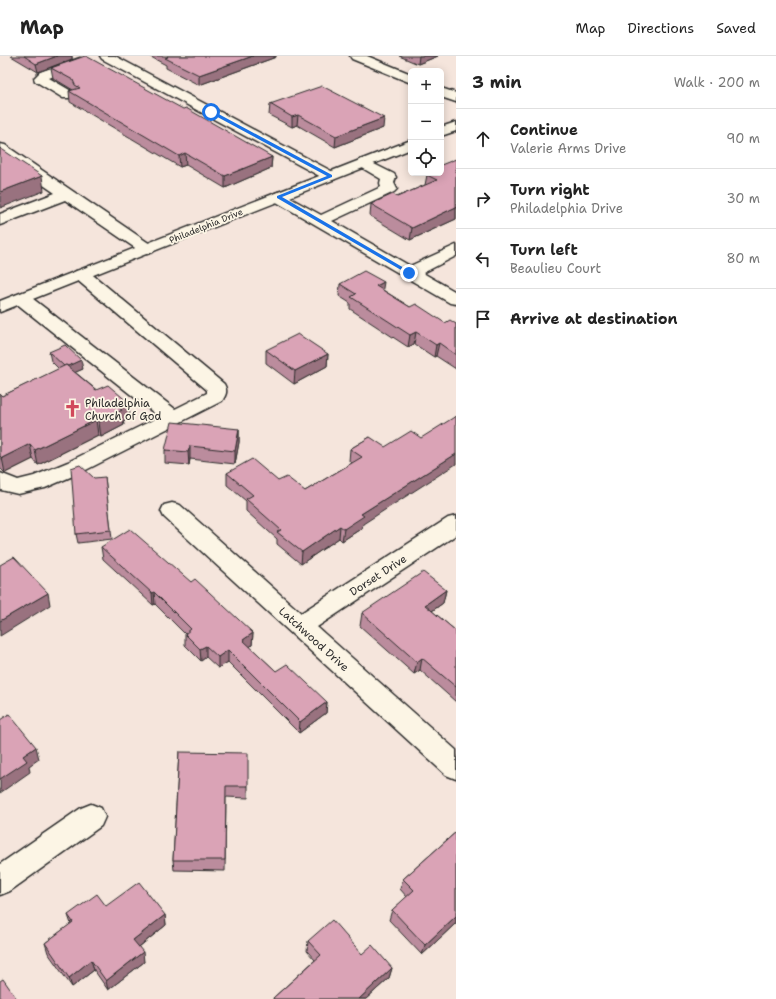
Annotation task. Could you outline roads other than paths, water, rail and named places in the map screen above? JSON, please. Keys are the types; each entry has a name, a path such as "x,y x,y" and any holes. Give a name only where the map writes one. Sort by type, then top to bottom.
{"street":[{"path":"68,95 40,78 98,56"},
{"path":"106,56 330,176"},
{"path":"356,56 408,78"},
{"path":"444,93 456,98"},
{"path":"444,131 456,126"},
{"name":"Philadelphia Drive","path":"0,307 408,145"},
{"path":"0,148 147,249"},
{"path":"320,221 389,188 386,183 389,178 364,163"},
{"path":"0,220 66,194"},
{"path":"278,197 456,299"},
{"path":"409,273 456,250"},
{"path":"0,480 8,485 18,487 38,484 215,397 217,393 217,388 82,275"},
{"path":"22,299 173,418"},
{"name":"Latchwood Drive","path":"172,511 456,767"},
{"name":"Dorset Drive","path":"300,626 456,524"},
{"path":"0,882 91,817"}],"place":[{"name":"Philadelphia Church of God","path":"72,409"}]}
